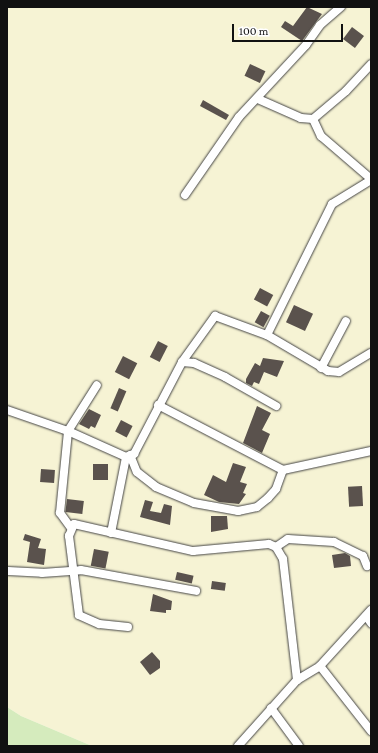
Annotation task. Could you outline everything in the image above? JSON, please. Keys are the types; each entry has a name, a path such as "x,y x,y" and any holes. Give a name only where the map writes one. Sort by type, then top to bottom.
{"street":[{"path":"185,195 239,117 258,98 320,25 341,7"},
{"path":"258,98 301,118 313,119 346,91 371,64"},
{"path":"267,335 332,204 371,180 322,136 313,119"},
{"path":"128,456 134,454 158,405 182,362 216,316 267,335 321,368 339,372 371,353"},
{"path":"321,368 346,321"},
{"path":"182,362 194,363 225,377 276,406"},
{"path":"97,385 68,431 60,513 71,528 72,571 79,615 99,624 128,627"},
{"path":"158,405 283,470 371,451"},
{"path":"7,410 68,431 128,456 137,472 156,487 194,503 238,511 257,507 276,489 283,470"},
{"path":"111,532 128,456"},
{"path":"71,528 74,524 193,552 269,544 276,547 283,559 297,680"},
{"path":"276,547 288,539 334,542 363,556 366,566"},
{"path":"8,570 42,573 72,571 100,573 196,591"},
{"path":"238,746 297,680 320,666 369,616"},
{"path":"320,666 371,731"},
{"path":"271,708 299,746"}],"shaded area":[{"path":"7,7 371,7 371,746 92,746 21,716 7,707"}],"green space":[{"path":"7,707 21,716 92,746 7,746"}],"building":[{"path":"307,7 322,14 302,41 281,27 285,21 293,26"},
{"path":"352,27 364,36 355,48 343,39"},
{"path":"250,64 265,71 260,83 245,76"},
{"path":"203,100 229,115 226,120 200,106"},
{"path":"260,288 273,295 267,307 254,299"},
{"path":"294,305 313,314 305,331 286,322"},
{"path":"261,311 270,316 263,327 255,322"},
{"path":"158,341 168,346 160,362 150,357"},
{"path":"123,356 137,363 129,379 115,372"},
{"path":"263,358 284,361 277,377 264,372 259,384 254,382 252,386 246,383 246,379 255,363 260,366"},
{"path":"119,388 126,391 118,411 110,408"},
{"path":"257,406 271,413 262,430 270,434 262,453 243,443"},
{"path":"89,409 101,415 95,428 91,426 89,429 79,424"},
{"path":"121,420 133,426 127,437 115,432"},
{"path":"233,463 246,467 240,482 247,484 243,493 246,494 239,504 219,502 204,495 213,475 226,482"},
{"path":"93,464 108,464 108,480 93,480"},
{"path":"41,469 55,470 54,483 40,482"},
{"path":"362,486 363,506 349,507 348,487"},
{"path":"67,499 84,501 82,514 65,512"},
{"path":"145,500 153,502 150,511 161,513 164,504 172,506 170,525 140,517"},
{"path":"211,516 227,516 228,529 211,532"},
{"path":"25,534 41,539 38,548 46,549 44,565 27,562 30,542 23,540"},
{"path":"94,549 109,552 105,569 91,566"},
{"path":"345,553 350,556 351,566 334,568 332,555"},
{"path":"177,572 194,576 192,584 175,580"},
{"path":"212,581 226,583 225,591 211,589"},
{"path":"153,594 172,601 171,610 166,610 166,613 150,611"},
{"path":"152,652 160,661 160,668 150,675 140,662"}]}
